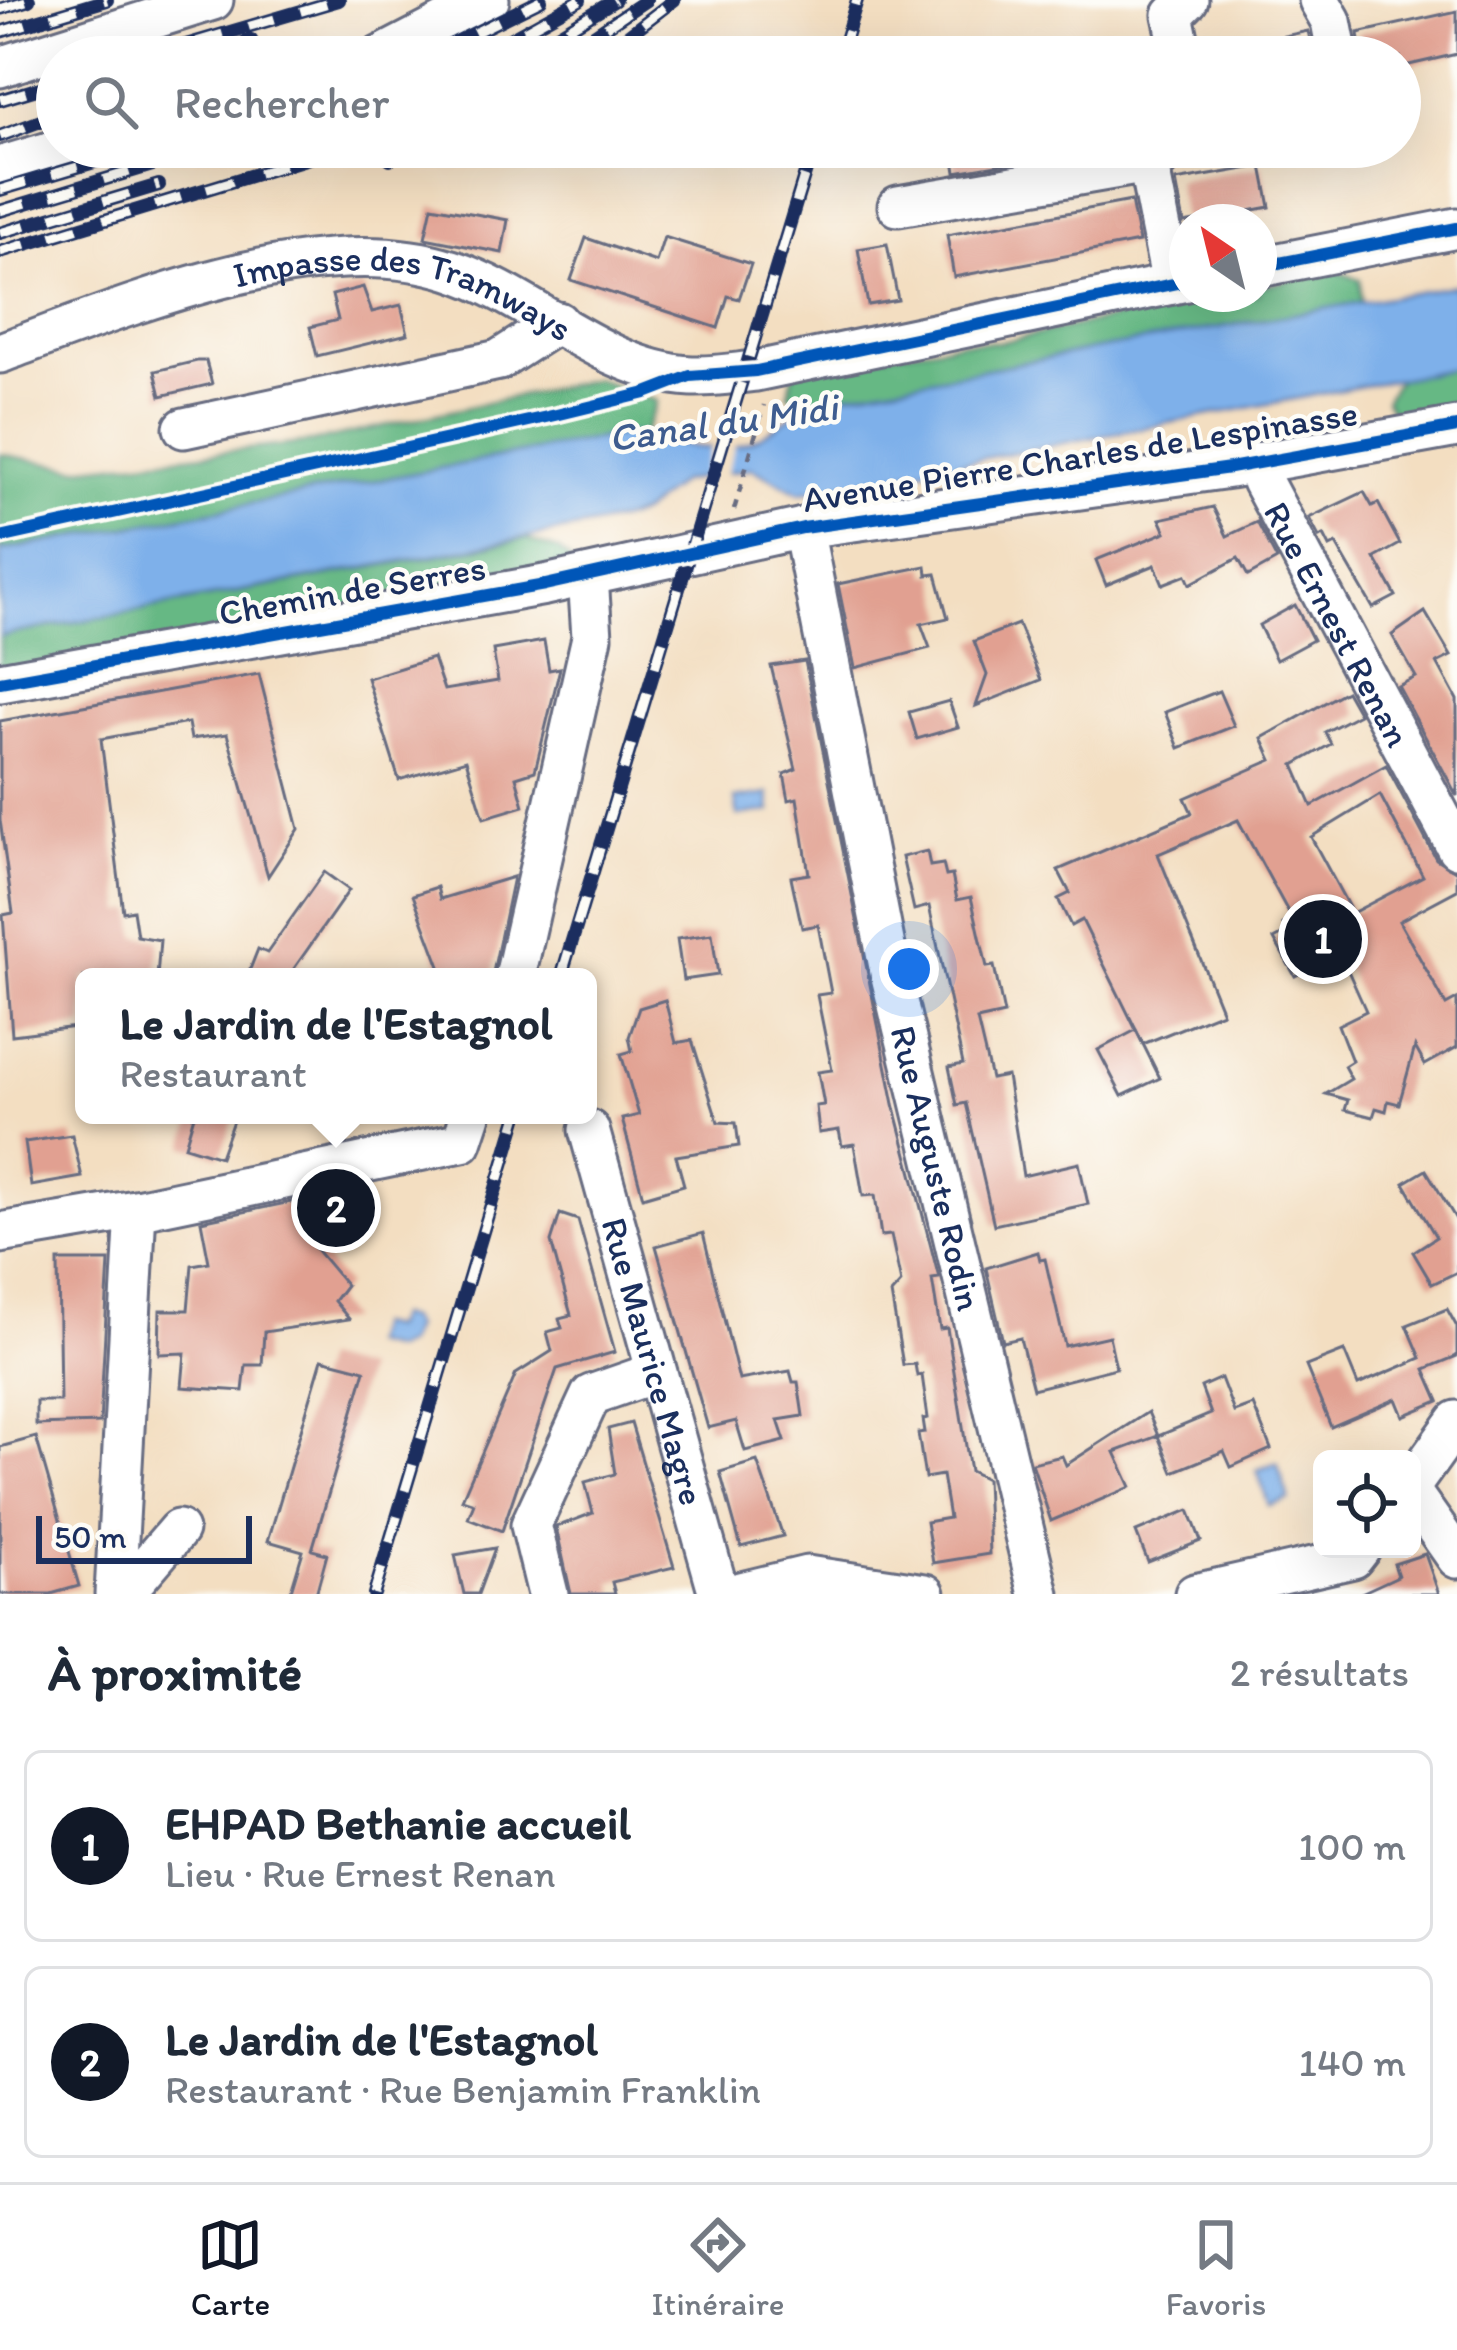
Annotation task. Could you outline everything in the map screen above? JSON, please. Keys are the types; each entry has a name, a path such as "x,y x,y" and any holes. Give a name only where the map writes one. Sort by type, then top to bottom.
{"street":[{"path":"99,36 213,0"},
{"path":"420,36 489,0"},
{"path":"1178,36 1173,14 1188,0"},
{"path":"1319,0 1334,36"},
{"path":"0,67 36,56"},
{"path":"0,167 36,156"},
{"path":"898,206 1092,168"},
{"path":"1160,168 1169,219"},
{"path":"1277,263 1457,228"},
{"name":"Impasse des Tramways","path":"0,353 165,292 298,265 365,259 444,267 500,289 629,360 690,376 756,370 1169,284"},
{"path":"184,428 499,360 558,322"},
{"name":"Avenue Pierre Charles de Lespinasse","path":"713,548 803,528 1260,463 1457,427"},
{"name":"Rue Ernest Renan","path":"1260,463 1262,481 1457,848"},
{"name":"Rue Auguste Rodin","path":"803,528 890,972 1039,1594"},
{"name":"Chemin de Serres","path":"0,682 588,576 713,548"},
{"path":"516,968 592,637 588,576"},
{"path":"0,1233 136,1210 462,1142 468,1124"},
{"name":"Rue Maurice Magre","path":"589,1130 718,1594"},
{"path":"119,1594 136,1210"},
{"path":"548,1594 531,1525 591,1395 654,1372"},
{"path":"1421,1471 1457,1420"},
{"path":"1421,1507 1457,1558"},
{"path":"119,1594 178,1530"},
{"path":"1219,1592 1352,1558"},
{"path":"734,1594 807,1576 843,1587 926,1594"}],"path":[{"path":"742,486 759,424"}],"green space":[{"path":"1332,270 1360,279 1361,303 803,407 788,394 795,370 961,342 1001,342 1169,306 1169,312 1277,312 1277,283"},
{"path":"1457,368 1457,420 1397,421 1385,400 1399,378"},
{"path":"595,379 657,401 645,432 0,551 0,454 77,468 312,442"},
{"path":"526,539 558,550 576,566 0,672 0,636"}],"water":[{"path":"1457,285 1457,368 800,493 752,468 680,482 642,513 626,519 0,636 0,551 622,434 696,447 734,446 764,434 818,399"},
{"path":"769,794 771,811 738,816 735,799"},
{"path":"397,1316 408,1319 413,1327 406,1344 393,1350 369,1344 375,1325 391,1328"},
{"path":"1277,1463 1289,1499 1269,1506 1257,1470"}],"pier":[{"path":"738,436 725,478 700,482 712,441"}],"building":[{"path":"1457,11 1457,54 1421,62 1421,36 1358,33"},
{"path":"1262,168 1269,204 1180,204 1176,181"},
{"path":"1131,201 1139,242 954,277 947,235"},
{"path":"432,206 508,220 502,253 425,238"},
{"path":"664,237 751,264 739,299 728,296 718,328 571,280 586,238 656,262"},
{"path":"887,244 898,300 868,305 858,249"},
{"path":"363,287 372,312 401,305 408,334 317,356 310,327 338,320 332,295"},
{"path":"206,361 212,384 161,396 155,371"},
{"path":"1364,492 1372,506 1378,503 1400,544 1375,558 1396,596 1373,608 1336,544 1330,547 1324,535 1319,537 1309,518"},
{"path":"1213,507 1227,536 1257,522 1277,560 1248,576 1238,558 1190,584 1186,575 1163,584 1155,565 1106,585 1096,560 1166,532 1160,519"},
{"path":"926,566 927,575 936,574 948,618 921,624 930,648 855,668 838,584"},
{"path":"1295,605 1313,640 1276,660 1259,625"},
{"path":"1425,612 1451,656 1437,663 1457,700 1457,796 1398,686 1416,677 1392,635"},
{"path":"1018,624 1041,680 976,706 987,675 974,641"},
{"path":"544,641 549,670 560,668 535,771 516,777 524,806 484,818 466,760 399,780 367,678 433,658 444,690 498,681 493,650"},
{"path":"805,661 894,1104 939,1278 932,1279 940,1329 947,1328 970,1471 986,1479 989,1554 933,1563 926,1522 949,1518 942,1475 925,1478 918,1433 925,1432 923,1419 928,1418 922,1375 917,1376 915,1364 903,1365 891,1294 901,1283 891,1235 881,1236 875,1195 863,1196 854,1144 842,1146 839,1130 819,1133 816,1106 824,1105 818,1072 832,1070 817,995 831,993 818,925 802,928 791,877 809,874 797,798 789,800 784,774 796,769 771,666"},
{"path":"259,674 299,829 268,876 227,734 191,739 188,723 101,739 123,912 133,910 137,936 160,940 158,968 75,968 75,1027 12,1035 3,915 13,913 0,820 0,721"},
{"path":"1219,691 1234,726 1179,748 1165,712"},
{"path":"1346,691 1359,714 1325,732 1331,744 1294,765 1312,806 1386,765 1436,859 1457,872 1457,890 1399,921 1446,1005 1457,999 1457,1047 1425,1065 1415,1047 1399,1104 1388,1101 1386,1111 1376,1108 1373,1117 1345,1110 1348,1100 1326,1094 1351,1079 1344,1066 1352,1061 1338,1025 1366,1011 1340,953 1295,976 1274,939 1287,932 1283,924 1292,919 1238,820 1158,854 1222,1012 1143,1044 1082,920 1071,926 1058,899 1070,893 1058,870 1192,813 1185,798 1272,760 1262,738","holes":["1380,795 1423,876 1352,913 1311,837"]},
{"path":"949,701 958,727 917,739 909,712"},
{"path":"927,851 930,866 943,864 946,876 952,875 957,900 971,897 987,967 994,966 1004,1014 977,1020 991,1079 1007,1076 1023,1176 1079,1163 1088,1204 994,1225 966,1103 957,1105 949,1067 963,1064 929,906 914,910 902,857"},
{"path":"324,872 349,890 294,968 251,968 258,949 267,953"},
{"path":"513,877 494,968 441,968 413,895 437,887 440,899"},
{"path":"712,934 718,975 683,980 677,939"},
{"path":"665,1000 676,1043 692,1040 718,1122 736,1123 739,1146 676,1156 684,1185 643,1197 622,1119 639,1115 621,1054 632,1051 629,1037 639,1008"},
{"path":"1136,1030 1160,1078 1122,1096 1098,1050"},
{"path":"191,1124 232,1124 220,1157 185,1146"},
{"path":"72,1135 82,1177 31,1186 25,1142"},
{"path":"1426,1170 1457,1221 1457,1272 1432,1284 1413,1252 1436,1237 1404,1183"},
{"path":"353,1189 361,1230 309,1241 346,1285 334,1301 349,1319 264,1332 262,1365 246,1365 243,1391 182,1387 185,1353 159,1354 160,1310 188,1310 192,1265 209,1262 201,1221"},
{"path":"560,1214 578,1220 615,1352 557,1369 502,1531 468,1518 474,1503 462,1499 516,1374 552,1351 547,1332 562,1328 559,1318 571,1315 551,1242"},
{"path":"703,1233 739,1380 790,1371 793,1382 798,1382 803,1416 778,1420 785,1441 745,1451 736,1421 708,1428 656,1246"},
{"path":"1038,1252 1040,1260 1045,1259 1065,1346 1109,1336 1116,1368 1033,1389 1020,1338 1003,1342 986,1268"},
{"path":"58,1261 109,1261 100,1423 36,1425 36,1401 60,1401"},
{"path":"1447,1309 1457,1327 1457,1356 1425,1369 1439,1401 1403,1416 1396,1399 1331,1427 1306,1366 1344,1351 1358,1385 1421,1358 1407,1325"},
{"path":"322,1359 365,1370 312,1550 327,1554 316,1594 290,1594 303,1551 268,1541"},
{"path":"1221,1378 1234,1412 1253,1405 1271,1449 1231,1467 1224,1451 1173,1472 1158,1436 1211,1414 1201,1387"},
{"path":"1148,1412 1158,1436 1115,1452 1131,1487 1051,1521 1032,1463 1062,1456 1066,1465"},
{"path":"631,1423 674,1567 612,1582 615,1594 571,1594 556,1527 593,1513 585,1482 615,1474 608,1429"},
{"path":"36,1437 79,1586 51,1594 0,1594 0,1447"},
{"path":"757,1461 783,1536 741,1547 720,1472"},
{"path":"1189,1510 1201,1541 1148,1562 1136,1532"},
{"path":"495,1548 478,1594 464,1594 455,1555"},
{"path":"1425,1554 1439,1594 1359,1594 1398,1576 1394,1564"}],"railway":[{"path":"0,9 29,0"},
{"path":"0,32 107,0"},
{"path":"216,36 339,0"},
{"path":"468,36 541,0"},
{"path":"515,36 580,0"},
{"path":"556,36 615,0"},
{"path":"592,36 646,0"},
{"path":"627,36 674,0"},
{"path":"846,36 857,0"},
{"path":"0,100 36,89"},
{"path":"0,136 36,123"},
{"path":"0,190 74,168"},
{"path":"0,211 142,168"},
{"path":"0,252 276,168"},
{"path":"564,968 807,168"},
{"path":"0,233 159,185"},
{"path":"374,1594 515,1124"}],"cycle path":[{"path":"1277,263 1457,228"},
{"path":"0,538 556,415 646,393 690,376 756,371 1169,285"},
{"path":"0,682 545,585 803,528 1230,468 1457,427"}],"place":[{"name":"EHPAD Bethanie accueil","path":"1323,939"},
{"name":"Le Jardin de l'Estagnol","path":"336,1208"}],"water label":[{"name":"Canal du Midi","path":"723,422"}]}
